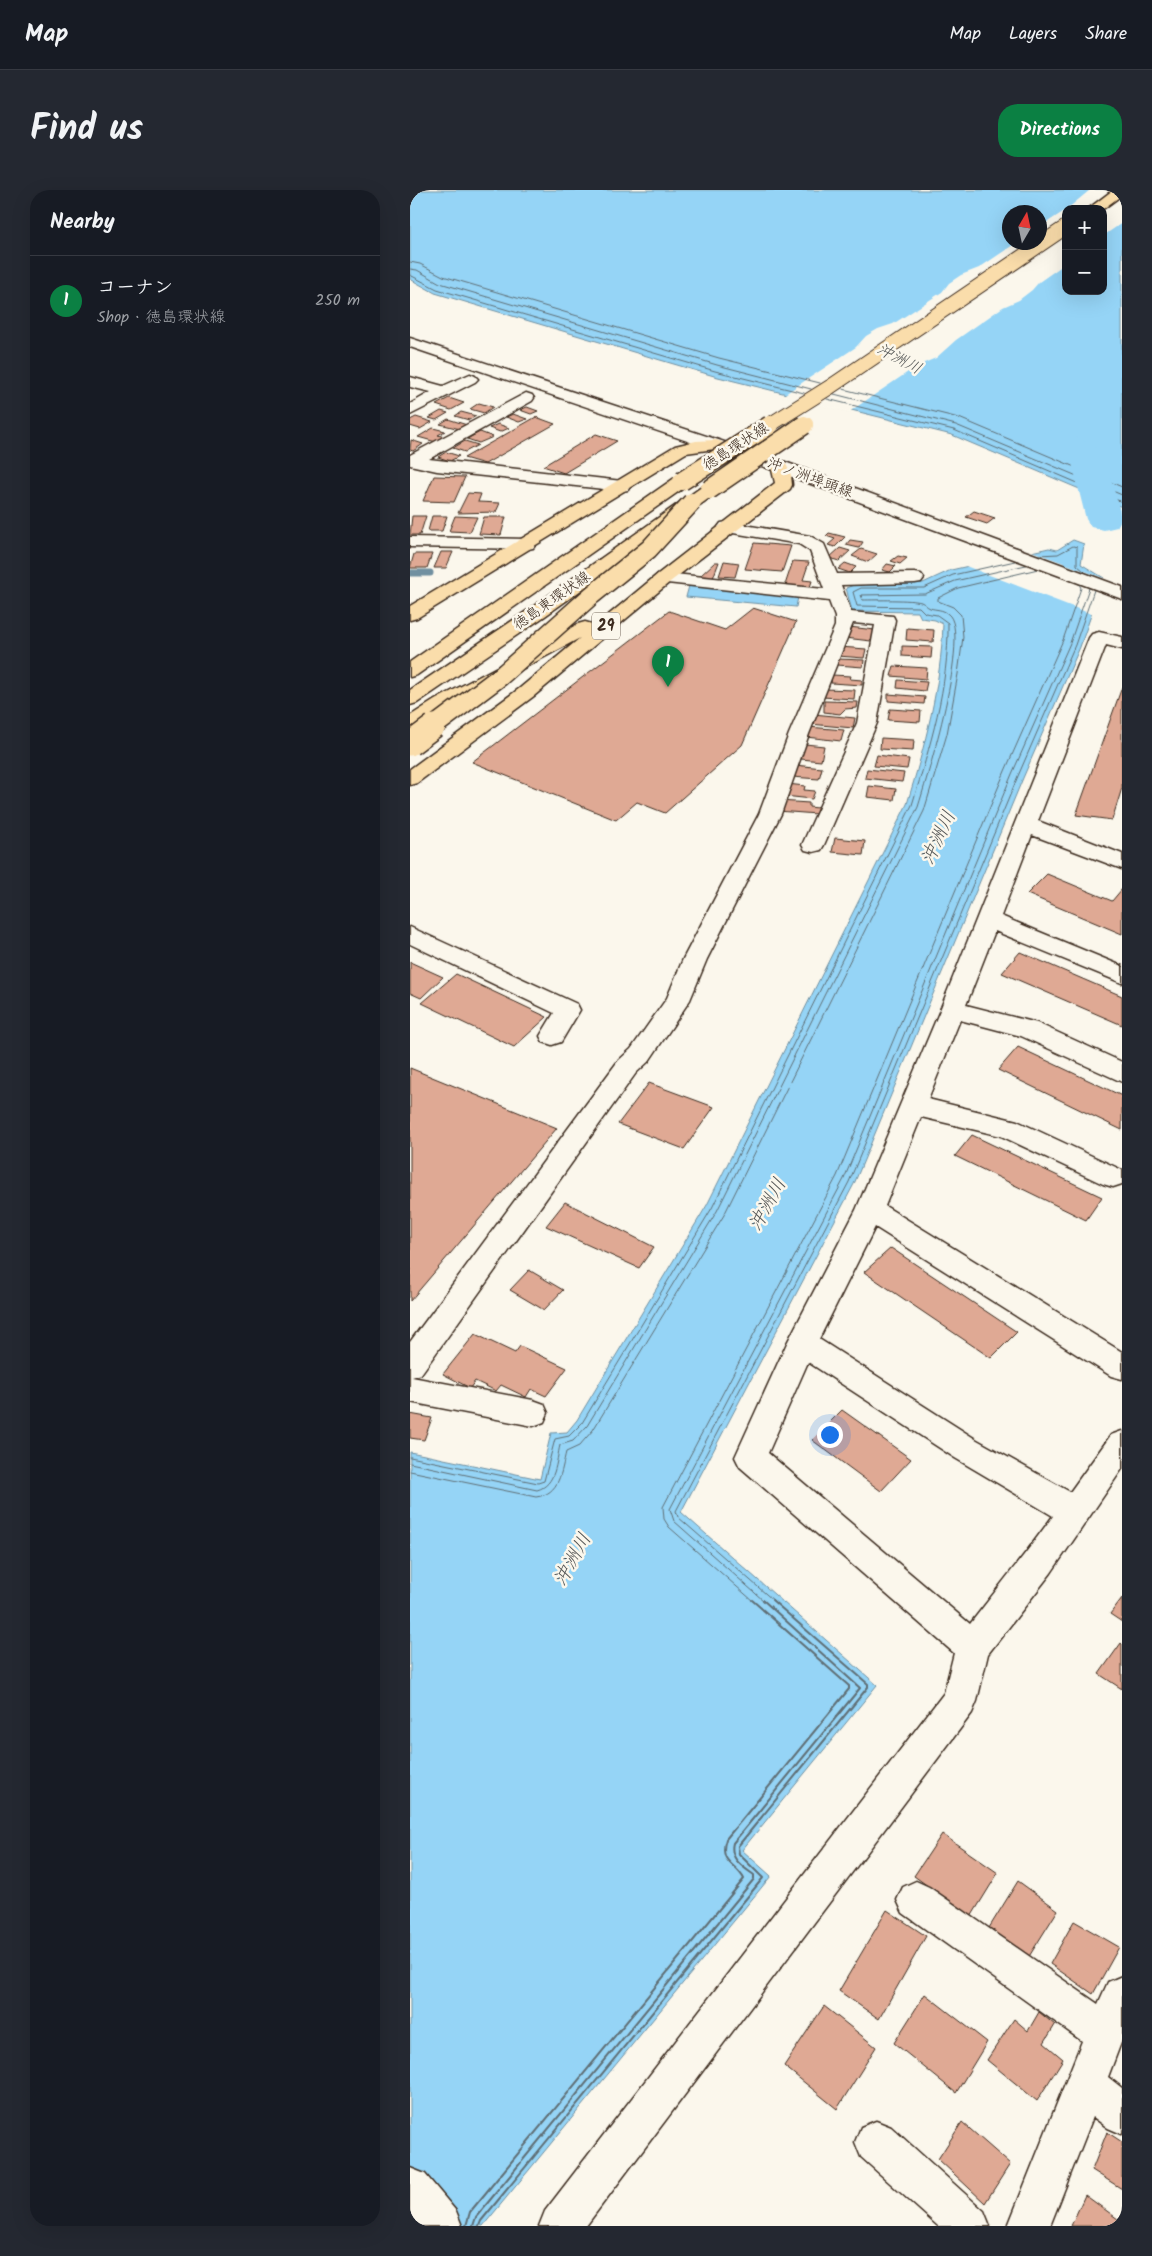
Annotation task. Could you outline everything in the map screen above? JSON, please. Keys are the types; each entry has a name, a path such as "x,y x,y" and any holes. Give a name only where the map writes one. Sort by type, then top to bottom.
{"main road":[{"path":"1100,205 1122,190"},
{"path":"1107,215 1122,205"},
{"name":"徳島環状線","path":"410,672 608,531 830,387 1062,230"},
{"path":"970,310 1062,247"},
{"name":"徳島環状線","path":"692,502 820,414"},
{"name":"徳島環状線","path":"412,617 469,586 527,544 681,449 716,445"},
{"path":"779,466 784,475 784,485"},
{"name":"29","path":"410,779 527,692 661,580 784,485"},
{"name":"29","path":"410,744 501,676 592,595 649,549 692,502"},
{"name":"徳島東環状線","path":"410,699 538,612 692,502"},
{"path":"410,652 522,591 608,531"},
{"path":"410,725 442,704 601,620 661,580"}],"street":[{"name":"沖ノ洲埠頭線","path":"410,342 779,466 1122,593"},
{"name":"沖ノ洲埠頭線","path":"410,359 784,485 1122,609"},
{"path":"410,410 470,379"},
{"path":"410,382 445,391"},
{"path":"412,460 526,398"},
{"path":"412,460 437,466 622,486"},
{"path":"410,1365 626,1067 640,1055 678,1000 695,959 770,814 799,734 844,626 836,597 818,548 804,540 728,527"},
{"path":"410,542 527,544"},
{"path":"661,580 836,597 915,578"},
{"path":"813,846 867,723 875,671 886,620 836,597"},
{"path":"972,1647 751,1458 802,1343 870,1210 952,1010 1099,638 1122,643"},
{"path":"1025,824 1122,862"},
{"path":"988,919 1122,975"},
{"path":"410,935 568,1010 552,1036"},
{"path":"952,1010 1028,1029 1122,1073"},
{"path":"912,1105 1008,1128 1113,1177"},
{"path":"870,1210 1122,1367"},
{"path":"802,1343 966,1448 1074,1511"},
{"path":"410,1389 533,1413"},
{"path":"560,2226 960,1701 972,1647 1039,1562 1122,1444"},
{"path":"916,1900 1105,2033"},
{"path":"1029,2226 1105,2033 1122,1996"},
{"path":"1084,2085 1122,2114"},
{"path":"876,2142 969,2226"},
{"path":"410,2189 441,2226"}],"water":[{"path":"410,190 1122,190 1122,507 952,435 714,376 435,293 410,279"},
{"path":"1073,540 1084,544 1081,564 1104,578 1080,647 1023,778 854,1184 681,1512 877,1685 742,1850 771,1876 483,2226 410,2226 410,1452 540,1479 551,1433 567,1432 577,1420 707,1205 907,804 931,715 939,670 943,624 935,620 921,618 918,612 852,611 846,588 859,583 923,583 951,570 1049,548 1057,550"},
{"path":"689,586 798,597 796,607 686,597"}],"pier":[{"path":"1090,190 1122,190 1122,223 1107,233 1107,205 1072,205"},
{"path":"1062,213 1062,266 1039,282 1019,300 1003,307 956,340 936,358 917,366 849,412 782,396 856,347 866,336 878,329 893,324 942,292 949,283 961,275 979,268 1006,250 1047,250 1047,222"},
{"path":"1029,550 1106,579 1094,615 963,565"}],"building":[{"path":"449,398 464,403 451,410 436,405"},
{"path":"479,403 493,407 484,413 470,409"},
{"path":"527,407 538,411 531,414 520,410"},
{"path":"441,411 448,413 436,420 429,418"},
{"path":"461,412 476,416 469,420 455,416"},
{"path":"513,414 527,419 519,422 506,417"},
{"path":"416,417 432,422 420,429 410,426 410,420"},
{"path":"536,417 555,424 485,464 464,458"},
{"path":"448,419 467,425 460,429 440,424"},
{"path":"498,424 509,428 500,432 489,428"},
{"path":"433,428 445,431 438,435 445,437 436,442 418,437"},
{"path":"480,432 493,437 479,443 467,439"},
{"path":"596,434 617,441 564,473 543,466"},
{"path":"411,440 423,444 413,451 410,450"},
{"path":"465,441 478,445 465,452 453,448"},
{"path":"446,452 459,456 450,461 438,457"},
{"path":"434,476 465,477 454,502 423,501"},
{"path":"468,493 481,494 478,502 500,503 496,512 458,513"},
{"path":"974,511 995,518 987,524 966,517"},
{"path":"412,516 426,516 420,535 410,535"},
{"path":"432,516 447,516 442,531 428,531"},
{"path":"455,516 477,517 470,532 449,531"},
{"path":"484,517 506,517 501,535 479,534"},
{"path":"829,533 845,537 835,547 828,545 835,539 826,536"},
{"path":"850,540 863,542 859,548 846,545"},
{"path":"754,543 791,546 782,572 745,569"},
{"path":"840,548 850,551 839,561 829,558"},
{"path":"861,549 877,554 868,562 852,556"},
{"path":"441,552 453,552 446,568 434,568"},
{"path":"414,554 432,554 427,568 410,568"},
{"path":"898,556 907,558 900,564 891,561"},
{"path":"724,561 739,563 735,577 719,576"},
{"path":"793,561 809,562 803,580 812,581 810,587 785,585"},
{"path":"715,562 719,562 713,578 700,576"},
{"path":"845,563 856,567 850,573 838,569"},
{"path":"887,564 896,566 890,572 882,570"},
{"path":"753,608 796,622 742,745 665,813 637,802 616,820 472,762 669,611 725,630"},
{"path":"849,627 875,630 871,641 845,638"},
{"path":"907,628 934,630 933,642 906,640"},
{"path":"902,646 932,647 931,658 902,656"},
{"path":"840,647 866,649 864,658 838,656"},
{"path":"838,659 864,660 863,667 837,665"},
{"path":"894,666 927,668 926,679 891,676"},
{"path":"832,675 851,676 850,679 862,680 862,685 831,683"},
{"path":"898,680 927,682 925,691 897,688"},
{"path":"1122,687 1122,788 1112,820 1076,815"},
{"path":"823,689 855,690 854,699 822,697"},
{"path":"888,694 925,697 924,704 888,701"},
{"path":"824,701 858,702 857,708 845,709 840,714 824,712"},
{"path":"890,709 921,711 920,722 888,720"},
{"path":"813,714 855,718 853,728 810,724"},
{"path":"808,727 844,730 841,741 806,737"},
{"path":"881,738 914,740 913,751 880,749"},
{"path":"805,744 824,746 821,761 801,759"},
{"path":"877,755 909,759 907,769 874,766"},
{"path":"795,765 822,768 819,779 792,777"},
{"path":"867,769 904,773 902,782 865,778"},
{"path":"787,784 805,786 804,790 815,791 812,799 784,796"},
{"path":"869,786 896,789 894,800 867,797"},
{"path":"779,801 809,803 809,807 818,808 817,814 777,811"},
{"path":"835,838 865,841 863,855 832,852"},
{"path":"1047,874 1112,901 1122,889 1122,934 1027,894"},
{"path":"1020,952 1122,996 1122,1025 1002,973"},
{"path":"410,962 443,977 421,998 410,993"},
{"path":"456,974 547,1017 514,1047 422,1003"},
{"path":"1018,1047 1122,1096 1122,1130 998,1070"},
{"path":"410,1068 557,1128 410,1301"},
{"path":"649,1083 714,1107 684,1149 618,1124"},
{"path":"972,1135 1102,1197 1086,1220 955,1156"},
{"path":"565,1202 654,1247 639,1268 546,1226"},
{"path":"891,1248 1017,1332 991,1358 864,1272"},
{"path":"529,1270 563,1290 544,1310 510,1290"},
{"path":"475,1334 515,1353 520,1346 567,1368 546,1396 531,1389 526,1397 501,1385 496,1391 475,1381 470,1388 443,1374"},
{"path":"842,1410 911,1459 881,1491 812,1440"},
{"path":"410,1414 432,1418 424,1440 410,1438"},
{"path":"1122,1598 1122,1622 1110,1614"},
{"path":"1122,1644 1122,1689 1099,1674"},
{"path":"942,1834 998,1873 971,1917 914,1876"},
{"path":"1018,1881 1058,1910 1028,1958 989,1928"},
{"path":"887,1910 926,1936 879,2019 839,1991"},
{"path":"1074,1921 1119,1947 1093,1994 1050,1964"},
{"path":"925,1994 987,2042 956,2093 894,2043"},
{"path":"824,2006 876,2047 837,2109 784,2066"},
{"path":"1039,2012 1055,2025 1044,2043 1063,2059 1037,2101 987,2060 1014,2019 1028,2031"},
{"path":"962,2122 1010,2164 985,2203 938,2159"},
{"path":"1107,2132 1122,2142 1122,2189 1092,2170"},
{"path":"1085,2195 1122,2222 1122,2226 1071,2226"}],"waterway":[{"name":"沖洲川","path":"1054,440 1088,458 1104,519"},
{"path":"410,573 430,573"}],"place":[{"name":"コーナン","path":"668,687"}]}
